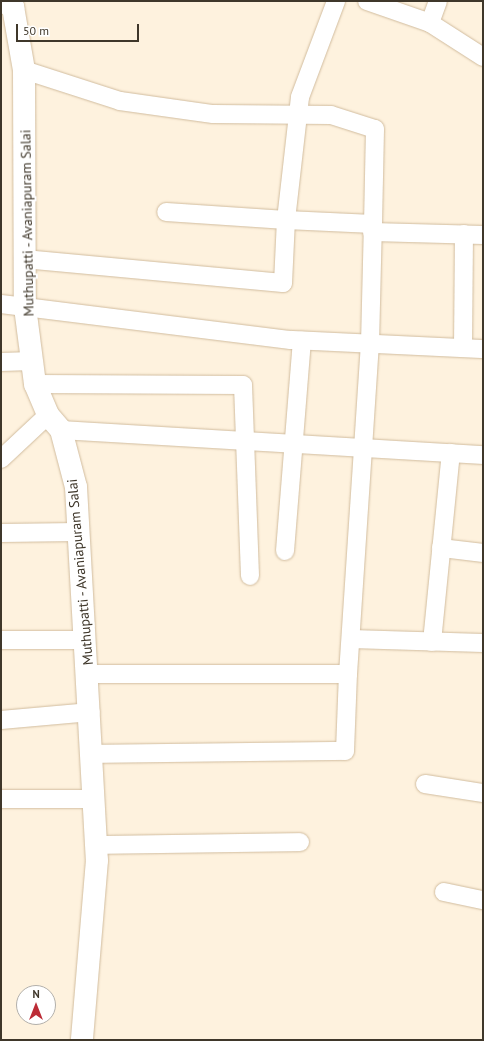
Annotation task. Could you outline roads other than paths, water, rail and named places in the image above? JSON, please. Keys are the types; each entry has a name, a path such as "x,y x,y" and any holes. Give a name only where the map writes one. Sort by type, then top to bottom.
{"street":[{"path":"24,259 283,283 286,220 300,97 336,1"},
{"path":"368,1 430,23 483,56"},
{"path":"430,23 438,1"},
{"name":"Muthupatti - Avaniapuram Salai","path":"10,3 24,70 25,306 35,384 55,423 76,487 91,712 96,845 82,1040"},
{"path":"24,70 120,101 213,114 298,116 331,115 375,129 370,344 348,674 346,751 93,754"},
{"path":"166,212 483,235"},
{"path":"463,348 464,234"},
{"path":"1,304 302,341 483,349"},
{"path":"285,551 302,341"},
{"path":"1,362 32,361"},
{"path":"35,384 243,385 242,441 250,576"},
{"path":"1,459 55,423 242,441 483,455"},
{"path":"432,642 451,453"},
{"path":"1,533 78,532"},
{"path":"441,548 483,552"},
{"path":"1,640 85,640"},
{"path":"351,640 483,643"},
{"path":"88,674 348,674"},
{"path":"1,720 91,712"},
{"path":"425,784 483,793"},
{"path":"1,800 95,799"},
{"path":"96,845 300,842"},
{"path":"444,892 483,900"}]}
